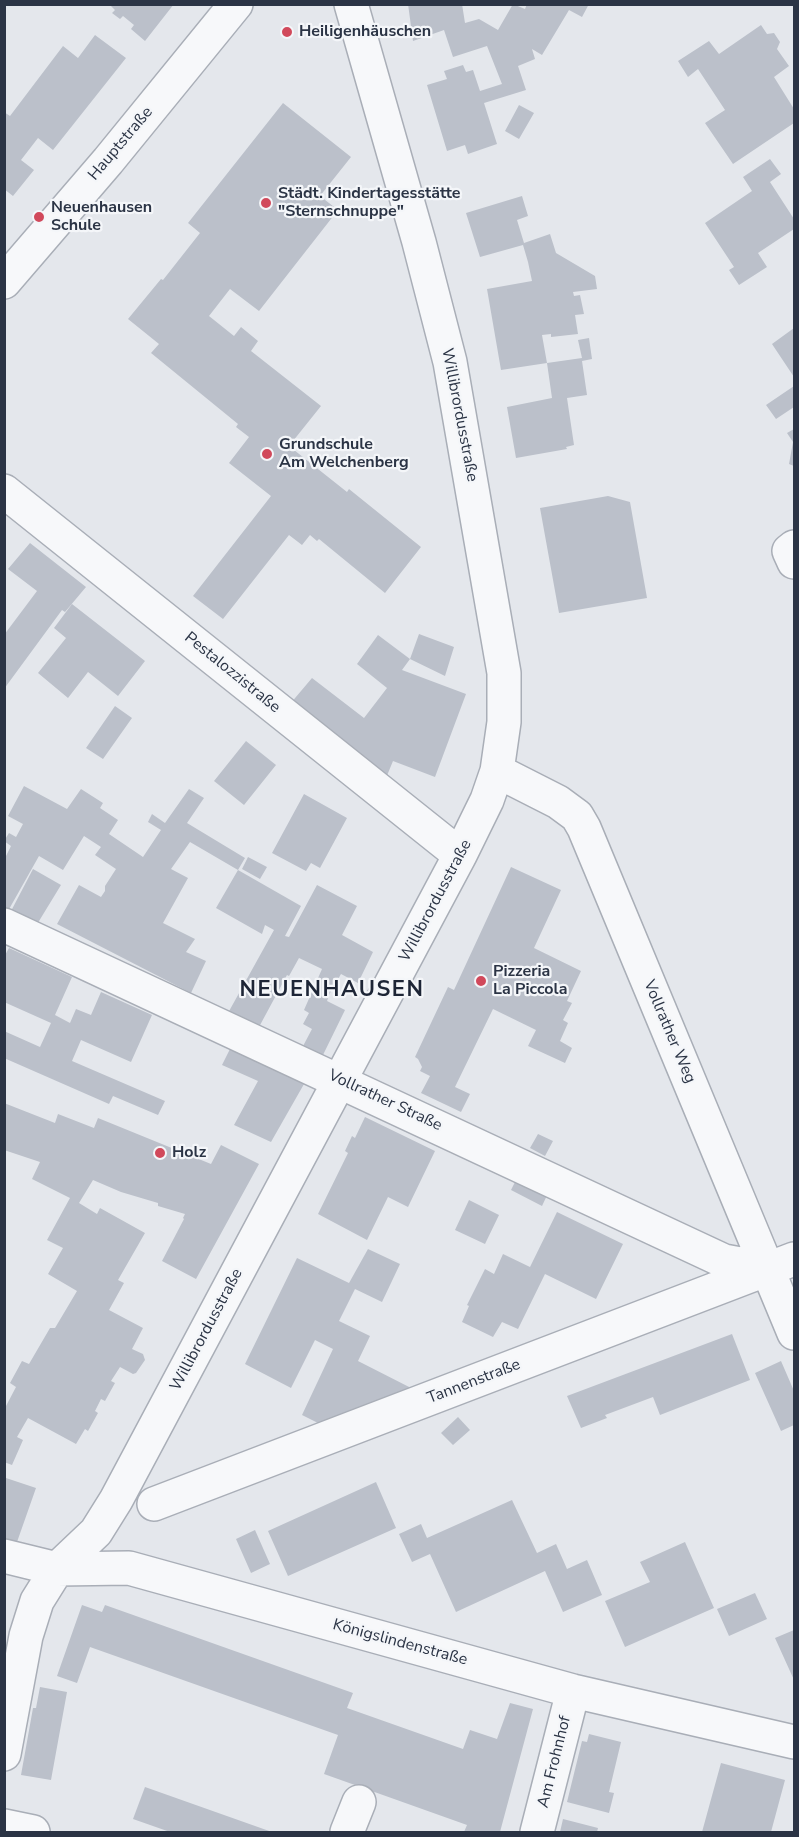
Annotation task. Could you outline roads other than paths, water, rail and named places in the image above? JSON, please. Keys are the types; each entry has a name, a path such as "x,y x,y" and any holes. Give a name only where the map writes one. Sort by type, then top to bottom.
{"street":[{"name":"Hauptstraße","path":"7,275 108,161 236,4"},
{"name":"Willibrordusstraße","path":"4,1754 9,1701 31,1617 45,1586 57,1569 96,1532 116,1500 460,855 487,800 497,771 504,722 504,673 450,362 419,242 351,4"},
{"name":"Pestalozzistraße","path":"4,491 460,855"},
{"name":"Vollrather Weg","path":"497,771 558,801 577,816 584,828 781,1264 795,1333"},
{"name":"Vollrather Straße","path":"4,925 724,1261 781,1264"},
{"name":"Tannenstraße","path":"154,1504 781,1264"},
{"name":"Königslindenstraße","path":"4,1556 57,1569 129,1568 573,1690 795,1742"},
{"name":"Am Frohnhof","path":"537,1833 573,1690"},
{"path":"347,1833 359,1802"},
{"path":"4,1826 33,1833"}],"place":[{"name":"Heiligenhäuschen","path":"287,32"},
{"name":"Städt. Kindertagesstätte \"Sternschnuppe\"","path":"266,203"},
{"name":"Neuenhausen Schule","path":"39,217"},
{"name":"Grundschule Am Welchenberg","path":"267,454"},
{"name":"Pizzeria La Piccola","path":"481,981"},
{"name":"Holz","path":"160,1153"}],"district":[{"name":"NEUENHAUSEN","path":"332,991"}]}
